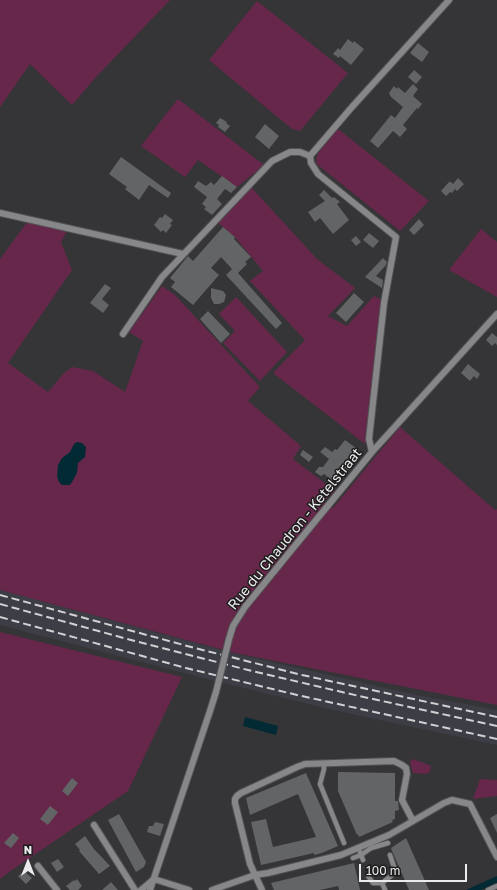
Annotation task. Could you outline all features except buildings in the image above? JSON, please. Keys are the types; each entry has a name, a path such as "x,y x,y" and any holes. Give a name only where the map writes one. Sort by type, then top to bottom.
{"street":[{"path":"372,452 369,439 384,303 396,238 318,174 311,163 310,156 352,107 449,0"},
{"path":"123,334 162,277 272,162 290,152 300,152 310,156"},
{"path":"0,212 183,254"},
{"name":"Rue du Chaudron - Ketelstraat","path":"150,890 216,692 233,626 245,607 372,452 497,314"},
{"path":"262,890 250,864 235,803 237,796 297,767 305,764 394,761 406,768 407,774 402,800 413,821"},
{"path":"324,763 320,784 344,843"},
{"path":"212,890 254,874 268,873 341,855 389,835 444,803 452,800 470,804 497,857"},
{"path":"94,825 135,890"},
{"path":"353,858 361,856 371,848 386,845"},
{"path":"368,876 373,883 382,883 391,876 395,870 390,855"},
{"path":"38,866 57,890"},
{"path":"141,890 154,879 189,890"},
{"path":"382,883 385,890"},
{"path":"488,890 497,886"}],"shaded area":[{"path":"0,0 170,0 97,76 72,105 30,64 0,107"},
{"path":"257,1 348,73 300,131 292,129 209,60"},
{"path":"178,99 264,165 237,187 198,160 185,177 141,146"},
{"path":"338,129 429,201 400,231 316,162 318,153"},
{"path":"251,187 317,259 355,288 328,316 347,326 374,296 382,300 371,412 365,444 273,373 305,340 250,281 263,271 235,237 218,223"},
{"path":"28,221 67,231 61,242 72,270 8,363 48,392 64,373 72,367 93,371 125,392 143,341 129,332 162,286 175,295 260,387 248,401 301,446 293,459 335,491 324,501 333,508 400,427 495,510 497,509 497,705 235,653 0,590 0,259"},
{"path":"481,229 497,242 497,297 449,270"},
{"path":"236,297 287,352 260,381 223,343 235,331 219,314"},
{"path":"0,590 232,653 417,695 497,710 497,745 333,710 0,625"},
{"path":"0,632 182,677 128,791 0,879"},
{"path":"413,759 431,766 430,772 426,774 413,773 410,762"},
{"path":"480,779 497,780 497,796 473,799"}],"water":[{"path":"77,442 82,443 86,447 85,457 78,463 77,473 70,485 62,485 57,476 58,465 62,458 70,452 74,444"},
{"path":"245,717 278,726 276,735 243,726"},
{"path":"497,876 497,883 481,890 466,890"}],"railway":[{"path":"0,595 191,647 302,675 497,717"},
{"path":"0,604 248,670 497,726"},
{"path":"0,617 186,668 297,695 497,739"}]}
